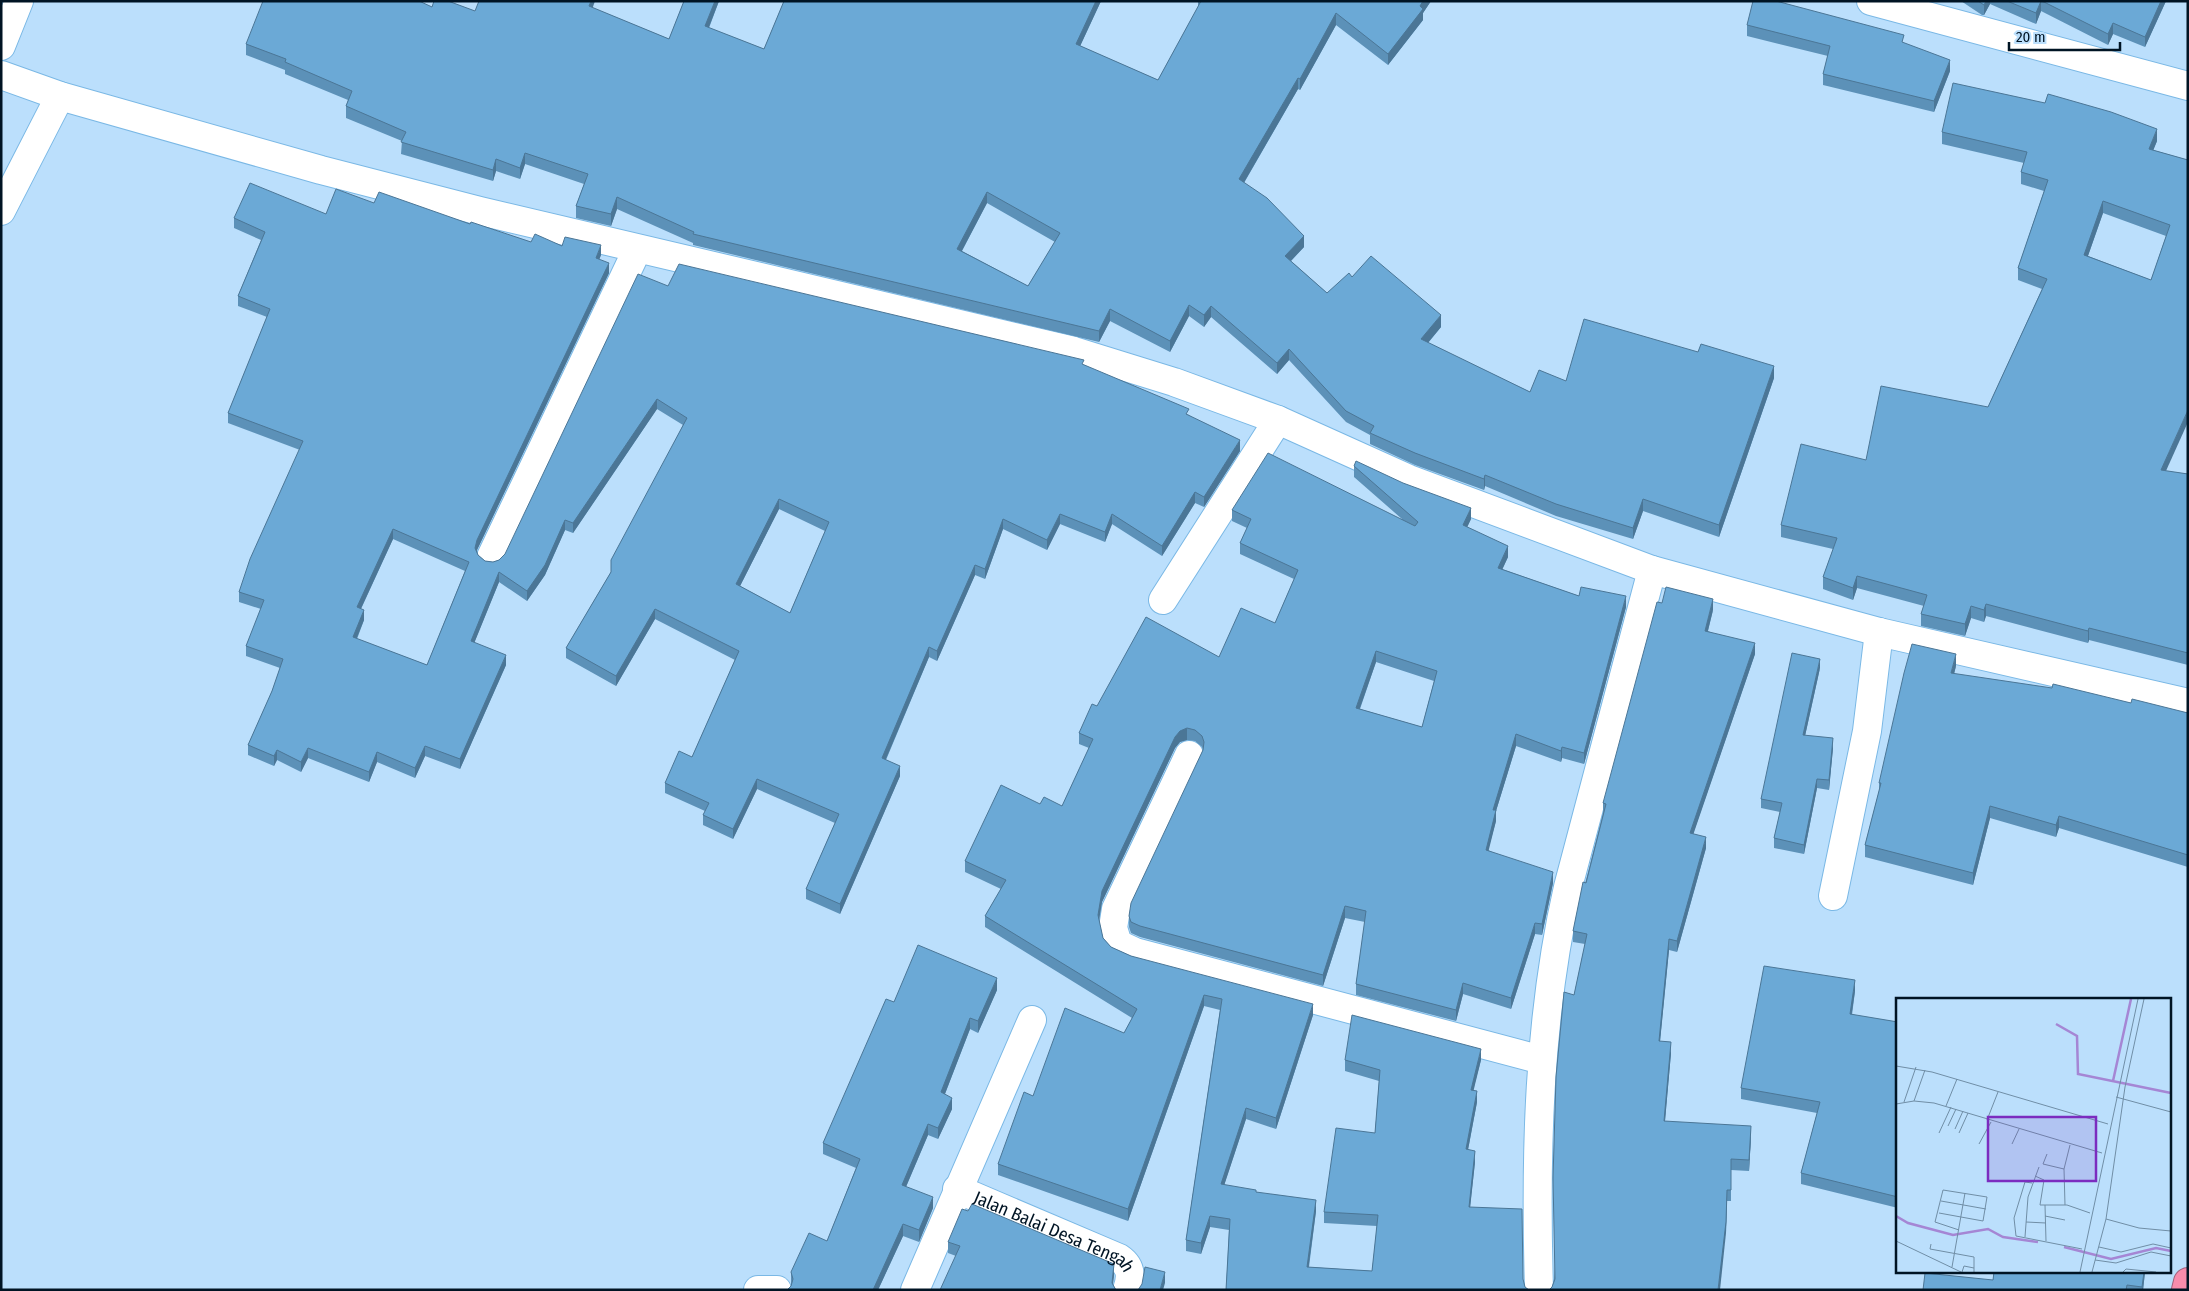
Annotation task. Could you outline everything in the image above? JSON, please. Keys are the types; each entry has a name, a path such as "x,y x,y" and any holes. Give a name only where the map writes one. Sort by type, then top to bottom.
{"highway":[{"path":"2186,1290 2188,1282"}],"street":[{"path":"1,46 19,1"},
{"path":"1871,1 2188,86"},
{"path":"1,75 60,96 331,172 637,250 1074,351 1174,382 1278,420 1409,480 1652,570 1879,632 2188,703"},
{"path":"1,211 60,96"},
{"path":"490,558 637,250"},
{"path":"1163,600 1278,420"},
{"path":"1540,1290 1537,1222 1542,1060 1547,1003 1559,927 1652,570"},
{"path":"1833,896 1867,731 1879,632"},
{"path":"1189,755 1116,909 1112,928 1118,944 1135,952 1542,1060"},
{"path":"915,1290 957,1189 1032,1020"},
{"name":"Jalan Balai Desa Tengah","path":"957,1189 1119,1258 1130,1271 1128,1290"},
{"path":"758,1290 777,1290"}],"building":[{"path":"263,1 419,1 432,7 434,1 448,1 475,11 479,1 591,1 589,6 669,39 684,1 715,1 705,26 764,49 784,1 1096,1 1076,44 1158,80 1201,1 1423,1 1420,6 1423,9 1388,54 1336,13 1300,79 1298,78 1239,179 1267,198 1304,236 1285,256 1327,293 1349,273 1352,277 1371,256 1441,315 1421,339 1530,392 1539,370 1566,381 1584,319 1698,352 1701,344 1774,366 1719,525 1643,499 1633,528 1556,504 1485,475 1484,479 1415,453 1370,433 1374,426 1346,411 1289,349 1277,363 1211,306 1204,315 1189,305 1170,341 1110,309 1099,331 693,234 694,232 617,197 611,214 576,206 588,174 525,153 520,168 496,159 493,170 401,142 406,132 346,106 352,91 285,62 286,59 246,44","holes":["987,192 1060,233 1028,286 957,249"]},
{"path":"1753,1 1776,1 1904,35 1902,42 1950,60 1934,101 1823,74 1830,46 1747,25"},
{"path":"1978,1 1986,1 1984,5"},
{"path":"2007,1 2041,1 2036,13"},
{"path":"2042,1 2161,1 2145,37 2113,23 2108,34"},
{"path":"1953,83 2045,103 2048,94 2111,112 2157,129 2149,149 2188,160 2188,410 2161,470 2188,474 2188,653 2089,628 2088,631 1986,604 1984,610 1971,606 1965,624 1921,614 1927,595 1857,576 1853,588 1823,577 1837,538 1781,525 1801,444 1866,460 1881,386 1988,407 2047,279 2018,268 2048,180 2021,172 2027,152 1942,132","holes":["2103,201 2170,225 2151,280 2084,255"]},
{"path":"250,183 326,214 336,189 374,203 379,192 470,224 471,222 531,242 535,234 562,246 565,237 601,245 596,258 609,263 477,540 475,548 478,555 485,561 493,562 499,560 505,554 638,274 668,286 679,264 1084,360 1082,364 1189,409 1186,414 1240,440 1204,497 1195,492 1162,546 1112,514 1105,532 1060,514 1047,540 1003,519 985,569 975,565 937,651 929,647 882,758 900,766 840,904 806,889 839,814 757,779 733,829 703,815 709,803 665,783 679,751 692,757 739,651 655,609 616,676 566,648 611,572 611,560 687,418 657,399 573,523 565,520 545,565 527,591 499,572 471,641 506,655 460,759 425,746 415,768 377,752 369,772 308,748 301,762 277,750 274,756 248,745 272,691 283,659 246,646 264,600 239,592 250,559 303,441 228,413 270,309 238,296 265,232 234,218","holes":["779,499 829,522 790,613 736,584","393,529 469,562 427,665 353,637 364,610 357,607"]},
{"path":"1268,453 1415,526 1418,522 1354,466 1356,461 1403,483 1471,508 1463,525 1508,546 1498,568 1579,596 1581,587 1626,596 1584,753 1562,747 1561,751 1516,734 1493,810 1496,810 1486,850 1553,872 1542,924 1535,923 1511,998 1463,983 1456,1010 1356,984 1366,911 1345,906 1323,975 1131,922 1129,916 1131,903 1203,750 1204,742 1202,736 1195,730 1187,728 1180,731 1175,737 1102,891 1098,915 1103,938 1111,947 1131,956 1313,1004 1276,1118 1246,1108 1221,1184 1256,1190 1256,1192 1316,1200 1307,1267 1372,1271 1378,1215 1324,1212 1336,1128 1375,1133 1380,1070 1345,1060 1352,1015 1481,1049 1471,1090 1477,1091 1466,1149 1475,1151 1469,1207 1522,1209 1523,1279 1525,1287 1529,1290 1226,1290 1230,1219 1210,1216 1201,1243 1186,1240 1222,999 1204,995 1128,1209 998,1164 1024,1092 1033,1096 1065,1008 1124,1033 1137,1009 985,916 1006,880 965,861 1001,785 1040,804 1044,797 1062,806 1093,739 1079,733 1092,704 1097,706 1146,617 1219,657 1241,608 1275,623 1298,570 1240,543 1251,519 1232,510","holes":["1376,651 1437,671 1422,727 1356,708"]},
{"path":"1666,587 1713,599 1705,631 1755,643 1690,833 1706,837 1677,941 1669,939 1659,1041 1671,1042 1664,1121 1751,1126 1749,1160 1731,1159 1731,1190 1727,1190 1726,1222 1718,1290 1549,1290 1555,1279 1553,1178 1556,1077 1564,992 1574,995 1587,934 1573,931 1583,882 1586,883 1606,804 1603,803 1657,602 1662,603"},
{"path":"1912,644 1956,654 1951,673 2052,688 2053,684 2131,703 2132,699 2188,713 2188,855 2059,816 2056,825 1990,806 1973,873 1865,845"},
{"path":"1792,653 1820,659 1803,735 1833,738 1829,780 1817,779 1804,845 1774,838 1782,803 1761,799"},
{"path":"918,945 997,978 978,1021 970,1018 941,1092 952,1098 938,1128 928,1124 902,1185 933,1197 919,1230 903,1224 873,1290 787,1290 791,1286 793,1279 791,1272 809,1233 827,1241 860,1159 823,1143 886,999 894,1002"},
{"path":"1764,966 1855,980 1850,1014 1896,1022 1896,1197 1801,1173 1820,1102 1741,1088"},
{"path":"972,1204 1114,1264 1112,1283 1116,1290 940,1290 960,1246 948,1242 962,1209 968,1211"},
{"path":"1145,1267 1165,1272 1160,1290 1138,1290 1142,1284"},
{"path":"1925,1274 1993,1280 1994,1274 2144,1274 2142,1287 2127,1285 2126,1290 1923,1290"}]}
